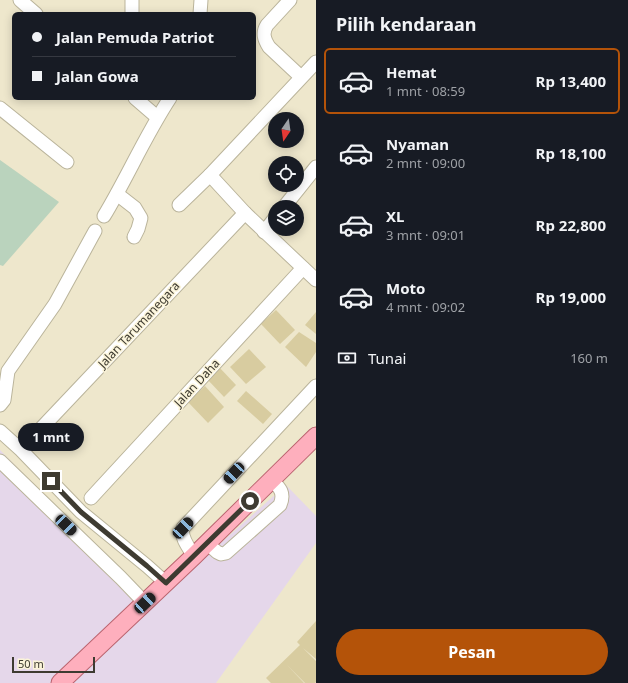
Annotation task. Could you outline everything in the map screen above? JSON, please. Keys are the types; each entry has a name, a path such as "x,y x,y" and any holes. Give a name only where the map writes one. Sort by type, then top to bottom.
{"main road":[{"path":"60,683 166,583 316,437"}],"street":[{"path":"20,0 34,12"},
{"path":"200,0 200,12"},
{"path":"290,0 267,25 264,29 263,35 269,47 301,77"},
{"path":"179,205 210,175 316,62"},
{"path":"137,100 157,117"},
{"path":"104,216 157,117 169,100"},
{"path":"0,108 67,162"},
{"path":"289,200 316,166"},
{"path":"210,175 264,232 316,280"},
{"path":"117,194 135,208 141,218 134,237"},
{"name":"Jalan Tarumanegara","path":"33,437 245,213"},
{"path":"264,232 268,227"},
{"path":"0,405 4,400 4,368 55,304 95,231"},
{"name":"Jalan Daha","path":"91,498 303,268"},
{"path":"194,556 184,540 182,532 183,528 316,386"},
{"path":"0,431 21,450 81,512 166,583"},
{"path":"0,461 145,603"},
{"path":"207,543 216,552 221,554 226,553 280,505 283,499 282,493 272,480"}],"shaded area":[{"path":"0,450 152,604 286,485 316,516 316,543 216,683 0,683"}],"green space":[{"path":"0,160 59,202 3,266 0,265"}],"building":[{"path":"276,310 295,330 280,344 261,324"},
{"path":"316,312 316,334 305,325"},
{"path":"299,332 316,343 316,352 306,367 285,347"},
{"path":"249,349 266,367 246,384 230,367"},
{"path":"219,367 236,385 224,397 207,379"},
{"path":"205,386 224,407 208,423 188,402"},
{"path":"246,391 272,414 263,424 237,401"},
{"path":"316,621 316,659 303,648 316,661 316,682 305,683 287,665 304,683 271,683 266,678 300,645 297,642"}],"route":[{"path":"51,481 81,512 166,583 250,501"}]}
